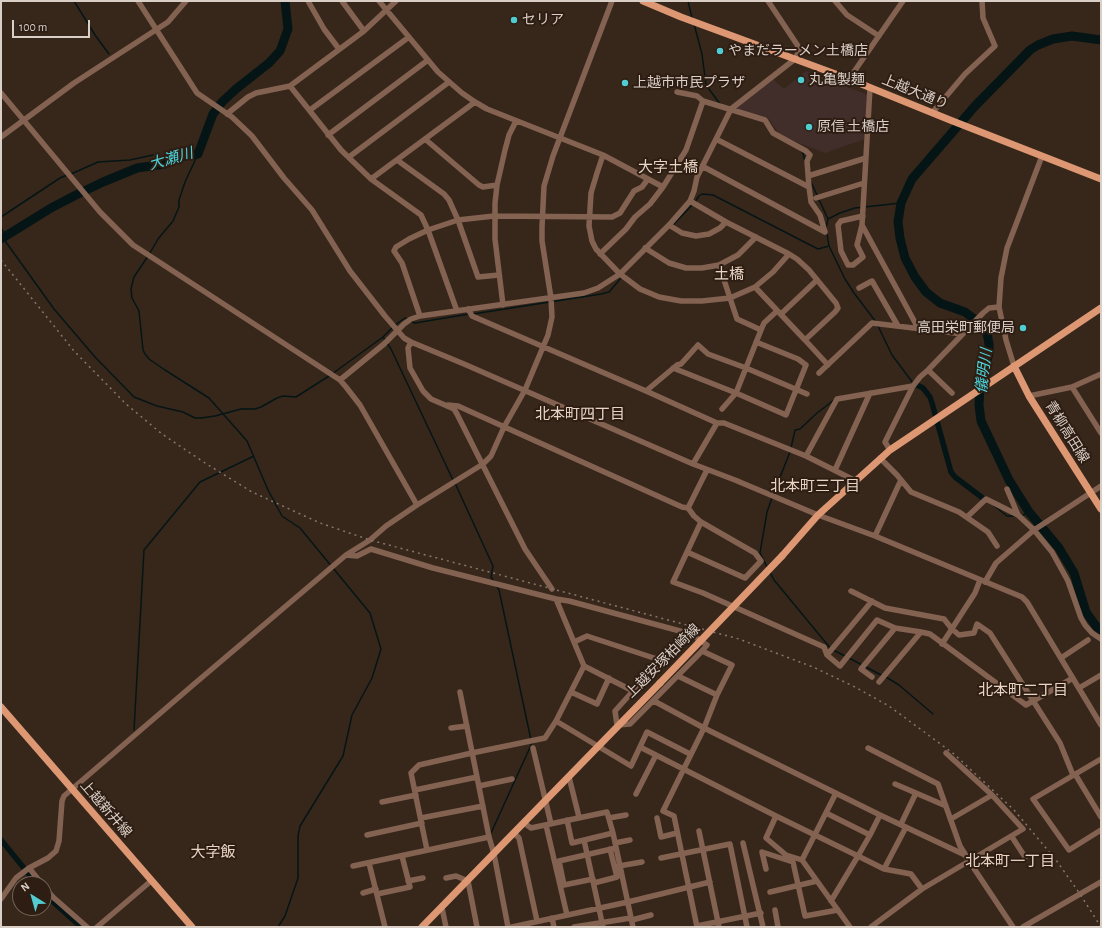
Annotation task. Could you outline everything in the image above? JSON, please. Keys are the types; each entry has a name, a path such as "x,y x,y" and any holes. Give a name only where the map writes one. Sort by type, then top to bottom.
{"main road":[{"name":"上越大通り","path":"643,1 681,17 849,79 1042,156"},
{"path":"1042,156 1101,179"},
{"path":"1014,366 1101,308"},
{"name":"上越安塚柏崎線","path":"422,927 599,746 617,725 660,683 782,556 818,515 854,480 890,450 929,422 1014,366"},
{"name":"青柳高田線","path":"1014,366 1029,396 1101,509"},
{"name":"上越新井線","path":"1,707 192,927"}],"street":[{"path":"138,1 197,93 225,113 252,136 284,178 312,210 350,271 397,330 411,342 707,470 818,515 876,536 1022,597 1027,602 1101,725"},
{"path":"1,137 74,83 168,22 186,1"},
{"path":"308,1 324,29 339,50"},
{"path":"342,1 364,31"},
{"path":"379,1 428,60 449,82 475,102 516,121 603,155 663,188"},
{"path":"225,113 256,93 290,86 364,31 396,1"},
{"path":"1,899 16,878 29,868 48,858 56,851 60,834 62,801 64,796 193,684 346,555 417,505 483,464 491,456 504,427 524,390 548,334 552,317 551,298 542,241 544,186 560,137 612,1"},
{"path":"340,380 384,344 397,330 411,319 420,316 591,291 605,285 620,274 669,225 690,201 697,177 731,109 795,59 800,49 768,1"},
{"path":"835,1 847,14 879,36"},
{"path":"849,79 903,1"},
{"path":"932,113 965,74 995,46 983,18 982,1"},
{"path":"310,110 408,37"},
{"path":"328,135 428,60"},
{"path":"349,157 449,82"},
{"path":"290,86 328,135 371,179 421,215 428,230 457,311"},
{"path":"862,216 841,221 838,226 841,251 848,265 853,265 863,257 857,245 862,226 870,88"},
{"path":"677,92 697,96 704,101 765,120 773,134 806,151 810,155 807,161 811,202 820,215 825,232 702,166"},
{"path":"1,93 107,220 133,245 340,380 360,405 417,505"},
{"path":"600,254 626,230 634,218 650,204 663,188 686,150 704,101"},
{"path":"371,179 475,102"},
{"path":"503,305 495,239 494,216 497,185 505,150 509,135 516,121"},
{"path":"425,139 479,186 483,187 497,185"},
{"path":"716,139 809,187"},
{"path":"603,155 591,193 589,226 592,241 600,254 620,274 640,289 670,299 690,302 730,298 755,287 773,272 789,254"},
{"path":"1014,366 1006,340 999,307 1001,278 1007,248 1042,156"},
{"path":"808,176 866,158"},
{"path":"397,160 450,200 478,277 499,274"},
{"path":"420,316 402,263 394,251 396,247 409,239 428,230 458,220 494,216 617,216 634,191 642,187 648,179"},
{"path":"816,198 864,184"},
{"path":"690,201 726,222 789,254 804,265 817,280 836,303 838,308 805,340"},
{"path":"669,225 682,233 696,236 709,234 720,228 726,222"},
{"path":"862,226 918,328"},
{"path":"645,248 661,259 681,267 702,268 719,265 738,255 756,237"},
{"path":"719,265 737,318 761,330"},
{"path":"722,409 736,393 764,323 817,280"},
{"path":"859,288 872,281 898,326"},
{"path":"755,287 828,365"},
{"path":"890,450 886,442 913,386 983,313 989,308 999,307"},
{"path":"468,309 472,316 717,423 724,424 806,456 854,480"},
{"path":"820,373 872,323 963,334"},
{"path":"411,342 408,348 410,368 423,391 431,399 454,409 525,549 552,589"},
{"path":"673,368 786,415 806,366 798,359 756,342"},
{"path":"646,391 676,365 681,364 698,345 708,354 808,394"},
{"path":"928,370 952,393"},
{"path":"1029,396 1072,387 1101,374"},
{"path":"806,456 837,399 913,386"},
{"path":"1072,387 1099,425 1101,433"},
{"path":"835,470 870,393"},
{"path":"447,405 458,406 682,507 688,508 701,522 755,553 761,562 746,578 687,552"},
{"path":"693,464 717,423"},
{"path":"880,458 910,492 959,512 988,532 997,546"},
{"path":"688,508 707,470"},
{"path":"876,536 901,480"},
{"path":"942,644 982,581 996,563 1045,523 1101,486"},
{"path":"1007,489 1018,515"},
{"path":"967,517 986,499 1018,515 1036,530 1061,567 1085,625 1101,639"},
{"path":"701,522 673,582 703,593 824,647 827,655 840,666 877,620 896,628 930,634 1026,705 1073,678"},
{"path":"346,555 357,556 371,549 433,568 569,601 691,634 707,646 630,724 617,725 615,711 633,691 691,634"},
{"path":"851,591 885,608 944,619 959,635 974,633 977,624 990,633 1046,724 1060,743 1074,775 1101,817"},
{"path":"556,599 584,666 633,691"},
{"path":"827,655 872,601"},
{"path":"872,677 861,669 896,628"},
{"path":"879,682 921,632"},
{"path":"574,642 586,636 663,661"},
{"path":"1061,658 1088,640"},
{"path":"702,651 732,665 717,695 704,728 663,811 674,816 697,926 718,924 744,916 761,913"},
{"path":"428,850 411,773 419,765 545,738 584,666"},
{"path":"1079,688 1101,675"},
{"path":"678,676 717,695"},
{"path":"571,692 597,704 609,678"},
{"path":"460,692 508,927"},
{"path":"654,701 704,728 880,815 965,855"},
{"path":"556,720 631,766 647,732 690,754"},
{"path":"451,728 467,726"},
{"path":"640,747 884,869 911,874 922,889"},
{"path":"533,748 545,800 548,824 567,915"},
{"path":"868,748 938,784 960,846 1013,927"},
{"path":"871,927 922,889 1023,830 992,795 946,753"},
{"path":"636,794 656,756"},
{"path":"1101,759 1033,799 1069,850 1101,830"},
{"path":"382,802 477,777"},
{"path":"569,777 579,817"},
{"path":"479,786 512,779"},
{"path":"895,784 946,806"},
{"path":"802,860 836,793"},
{"path":"884,869 904,826 916,793"},
{"path":"951,819 992,795"},
{"path":"1094,808 1101,804"},
{"path":"367,835 483,806"},
{"path":"524,823 531,828 607,812 613,833 614,847 617,877 564,885 559,861 587,855 614,847 630,840"},
{"path":"826,813 870,835"},
{"path":"609,818 626,815"},
{"path":"831,901 870,835 880,815"},
{"path":"776,816 766,838 786,855 802,860 850,927"},
{"path":"657,818 661,837 677,833"},
{"path":"567,820 572,843 613,833"},
{"path":"699,831 718,924"},
{"path":"514,833 519,838 537,921"},
{"path":"354,866 489,837"},
{"path":"1012,837 1025,857"},
{"path":"584,840 603,925"},
{"path":"743,843 764,927"},
{"path":"661,858 730,844 747,927"},
{"path":"614,847 633,927"},
{"path":"766,869 762,852 793,862 805,916 838,910"},
{"path":"363,892 377,892 410,887 402,856"},
{"path":"619,866 642,862"},
{"path":"369,863 385,927"},
{"path":"29,868 36,876"},
{"path":"446,878 456,876 468,881 477,927"},
{"path":"408,881 423,878"},
{"path":"98,927 151,881"},
{"path":"770,892 817,881"},
{"path":"512,927 628,902 710,882"},
{"path":"1023,927 1101,882"},
{"path":"52,896 88,927"},
{"path":"442,908 446,927"},
{"path":"775,910 778,927"},
{"path":"574,927 598,922 603,925 651,916"},
{"path":"552,918 554,927"}],"shaded area":[{"path":"806,71 868,95 865,139 825,153 781,136 767,117 736,108 773,79 784,89"}],"waterway":[{"path":"74,1 95,35 109,54"},
{"name":"大瀬川","path":"1,239 51,208 103,182 137,168 165,164 178,157 198,154 213,114 222,102 269,63 280,51 288,29 285,1"},
{"path":"688,1 692,18"},
{"path":"694,24 702,54 706,85 720,104"},
{"name":"儀明川","path":"1101,40 1072,36 1053,39 1030,50 975,106 912,179 901,203 898,222 905,258 915,277 926,292 940,303 965,312 982,325 987,333 989,353 980,386 979,405 981,421 1009,480 1029,512 1059,548 1074,573 1086,612 1096,626 1101,630"},
{"path":"801,151 805,162"},
{"path":"150,253 158,239 173,221 179,207 179,200 185,182 198,154"},
{"path":"71,174 98,162 130,160 153,155"},
{"path":"1,217 60,178 67,175"},
{"path":"811,182 828,219 826,228"},
{"path":"695,202 702,194 713,195 818,249 829,246"},
{"path":"828,219 855,208 901,203"},
{"path":"673,225 692,205"},
{"path":"1,228 6,236"},
{"path":"827,234 829,246 845,279 876,322"},
{"path":"3,238 54,309 95,357 134,397 157,406 183,412 195,418 201,418 241,409 255,409 283,396 296,397 329,376"},
{"path":"148,256 134,277 131,289 132,298 139,311 143,350 145,354 149,359 209,398 247,441 268,490 282,516 300,528 370,613 381,649 372,678 352,715 343,756 300,826 298,836 298,878 285,916 278,927"},
{"path":"473,314 601,294 609,292 621,278"},
{"path":"410,321 415,323 469,314"},
{"path":"395,325 405,318 407,319"},
{"path":"878,326 892,355 913,383"},
{"path":"332,374 383,337 393,327"},
{"path":"383,337 391,349 453,480"},
{"path":"917,385 923,388 930,397 951,472 955,477 984,499"},
{"path":"791,448 795,430 800,429 834,400"},
{"path":"773,495 790,452"},
{"path":"134,730 144,550 200,482 254,456"},
{"path":"455,483 493,566 491,577 494,582"},
{"path":"767,567 760,553 767,512 772,498"},
{"path":"992,504 1007,516 1014,516"},
{"name":"儀明川","path":"1023,515 1029,512"},
{"path":"770,572 774,580 831,649 845,656"},
{"path":"496,585 499,590 531,740"},
{"path":"849,658 883,676"},
{"path":"886,677 899,685 933,714"},
{"path":"491,833 532,743"},
{"path":"1,840 30,876"},
{"path":"52,901 81,927"}],"railway":[{"path":"1,260 74,351 126,404 162,434 252,492 320,523 370,540 739,639 813,667 855,687 889,706 954,754 1014,810 1056,860 1101,927"}],"place":[{"name":"セリア","path":"514,20"},
{"name":"やまだラーメン土橋店","path":"720,51"},
{"name":"丸亀製麺","path":"801,80"},
{"name":"上越市市民プラザ","path":"625,83"},
{"name":"原信 土橋店","path":"809,127"},
{"name":"高田栄町郵便局","path":"1023,328"}],"district":[{"name":"大字土橋","path":"668,167"},
{"name":"土橋","path":"729,274"},
{"name":"北本町四丁目","path":"580,414"},
{"name":"北本町三丁目","path":"815,486"},
{"name":"北本町二丁目","path":"1023,690"},
{"name":"大字飯","path":"213,852"},
{"name":"北本町一丁目","path":"1010,861"}]}
